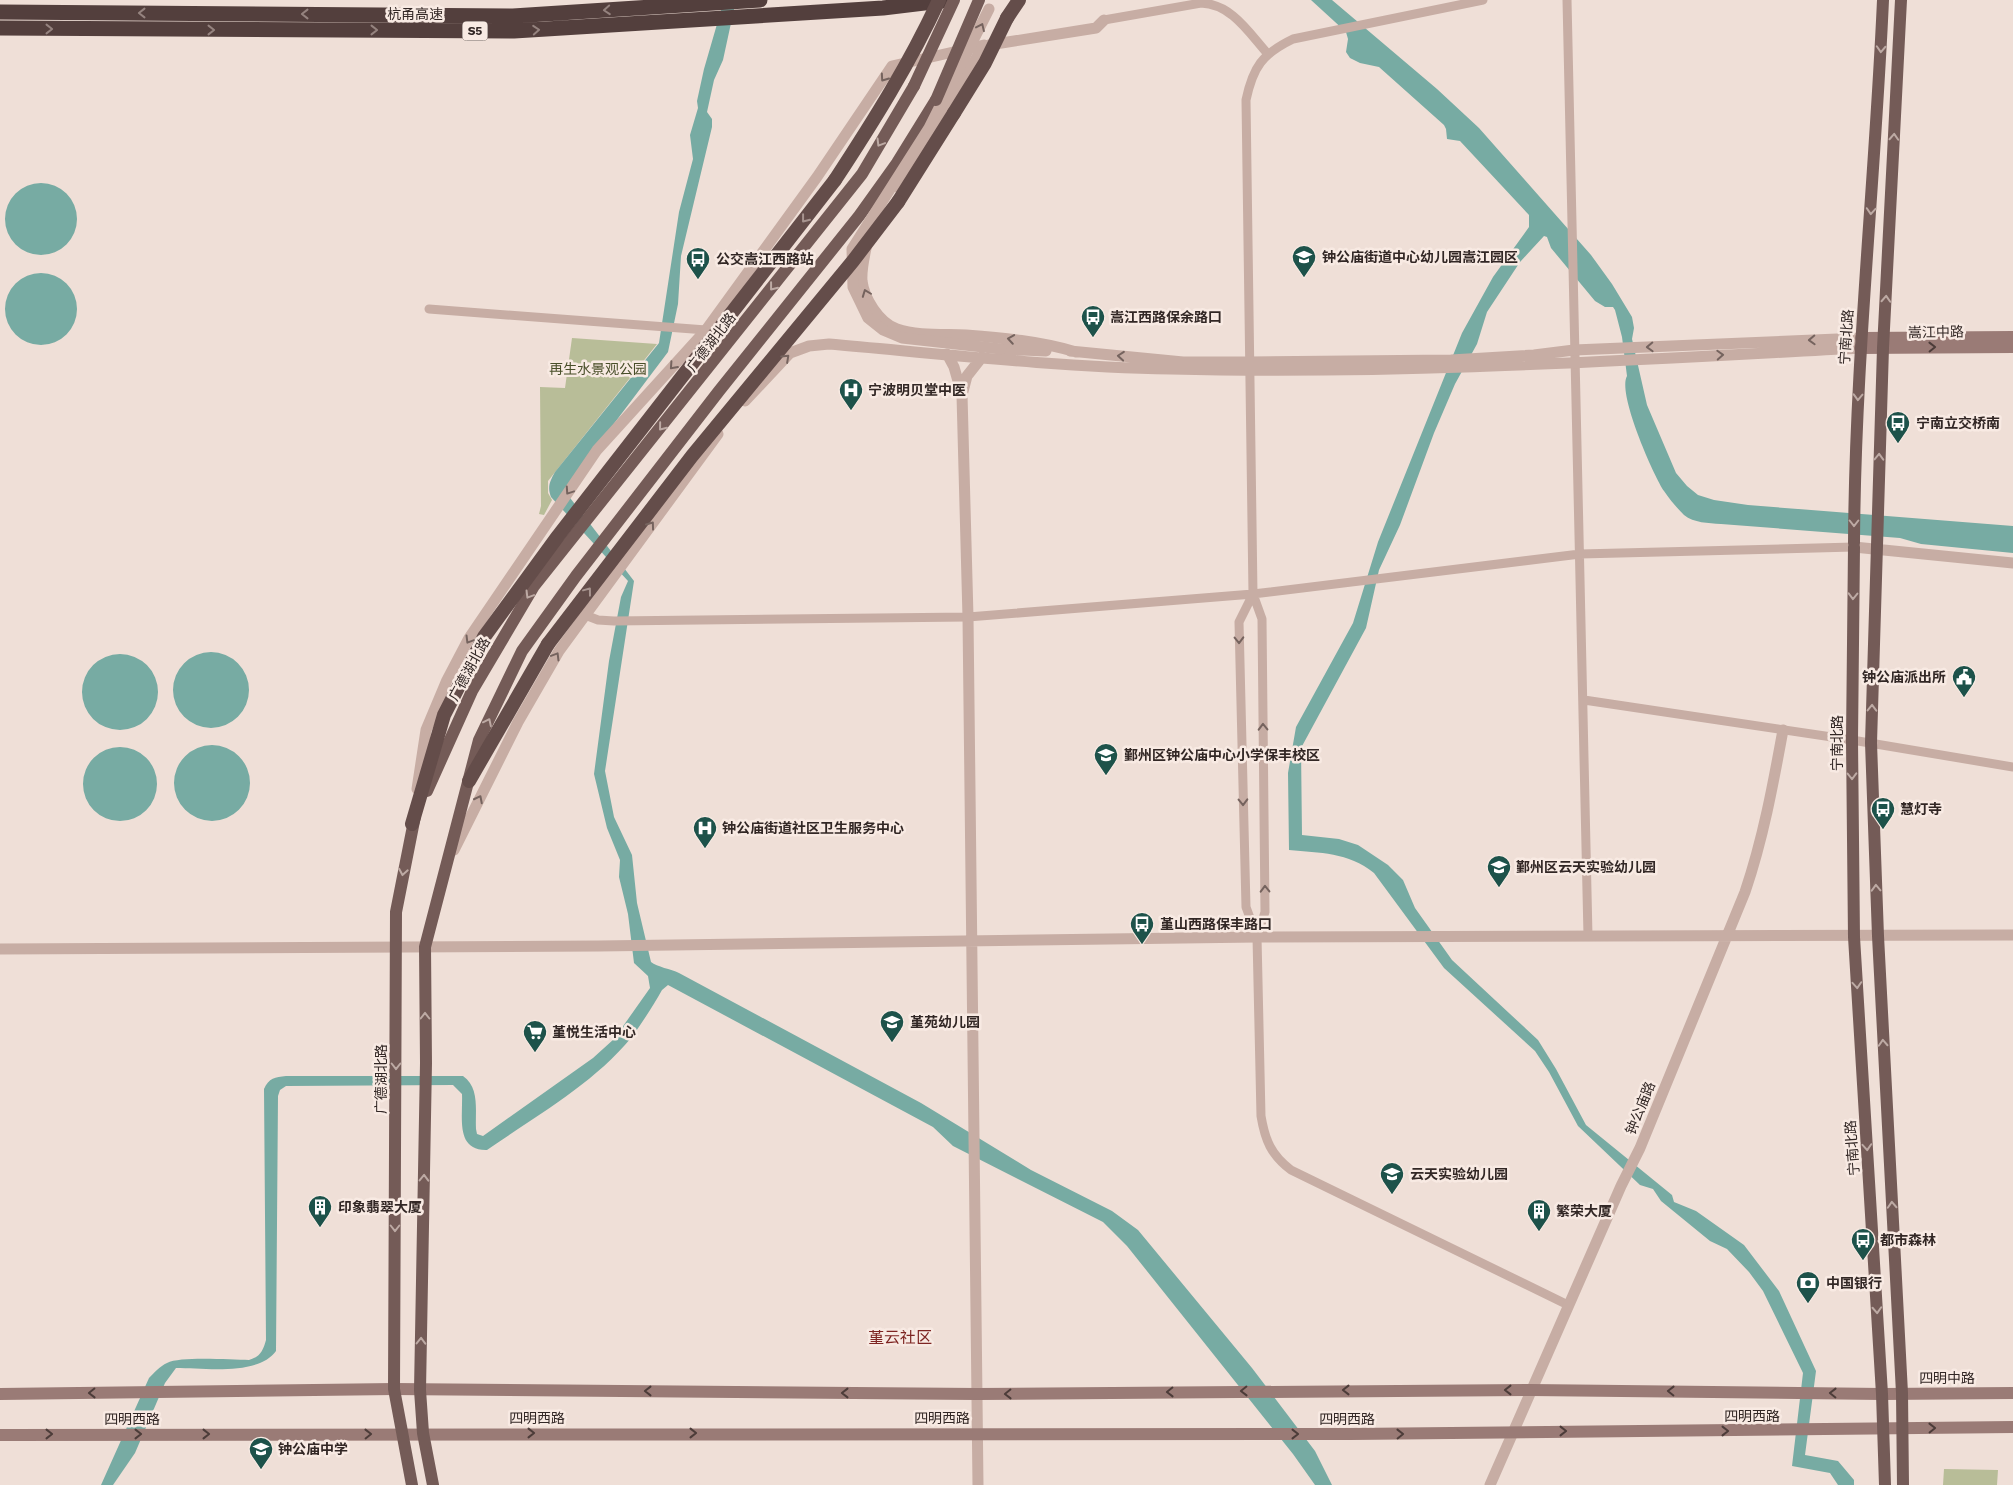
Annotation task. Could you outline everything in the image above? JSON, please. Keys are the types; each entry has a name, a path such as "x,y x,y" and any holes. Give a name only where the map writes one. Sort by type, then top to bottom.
{"highway":[{"name":"杭甬高速","path":"0,12 513,16 760,0"},
{"path":"412,824 444,715 484,637 558,536 836,180 919,44 939,0"},
{"name":"杭甬高速","path":"0,28 514,31 883,8 949,0"},
{"path":"469,781 548,644 692,456 853,262 898,202 985,63 1018,0"}],"main road":[{"name":"广德湖北路","path":"412,1485 394,1389 396,912 412,824 472,691 534,586 693,389 862,174 914,86 954,0"},
{"path":"433,1485 423,1433 420,1390 426,1063 425,947 479,740 522,652 576,576 719,391 859,216 897,163 936,100 979,0"},
{"name":"宁南北路","path":"1883,0 1878,102 1860,343 1854,502 1852,740 1854,937 1884,1429 1885,1485"},
{"path":"1901,0 1877,506 1871,743 1878,936 1902,1393 1903,1485"},
{"name":"嵩江中路","path":"1884,343 2013,337"},
{"name":"嵩江中路","path":"1860,343 2013,347"},
{"name":"四明西路","path":"0,1394 394,1389 977,1394 1304,1390 1531,1390 1882,1394"},
{"name":"四明中路","path":"1882,1394 2013,1393"},
{"path":"1884,1429 2013,1427"},
{"name":"四明西路","path":"0,1434 1351,1434 1840,1431 1884,1429"}],"street":[{"path":"1256,937 1265,912 1265,893 1262,619 1253,594 1249,367 1246,100 1252,75 1268,54 1276,47 1293,39 1483,0"},
{"path":"1567,0 1588,936"},
{"path":"412,824 426,730 446,680 469,638 597,450 706,330 817,178 892,66 984,45 1096,28 1104,20 1201,3 1212,4 1233,15 1268,54"},
{"path":"991,5 969,53 929,128 852,249 853,287 868,318 883,330 902,338 1001,349 1076,352 1249,367 1428,368 1654,359 1860,343"},
{"path":"984,45 868,241 862,267 862,282 870,302 880,317 896,328 925,333 1001,338 1055,346 1076,352"},
{"path":"429,309 706,330"},
{"path":"449,859 518,722 559,651 731,416 790,353 809,346 829,344 982,357 1166,369 1451,360 1534,355 1574,350 1860,343"},
{"path":"947,354 954,367 962,395 968,617 978,1485"},
{"path":"962,395 967,376 982,357"},
{"path":"585,615 598,620 614,621 968,617 1253,594 1580,554 1854,545 2013,563"},
{"path":"1253,594 1239,622 1246,907 1256,937 1260,1116 1264,1136 1278,1160 1291,1170 1568,1305"},
{"path":"1584,700 2013,766"},
{"name":"钟公庙路","path":"1490,1485 1568,1305 1640,1148 1745,892 1759,850 1770,807 1783,730"},
{"path":"0,949 599,946 1256,937 1727,935 1854,937 2013,935"}],"green space":[{"name":"再生水景观公园","path":"572,338 657,344 548,481 548,493 552,500 544,515 539,514 541,506 540,387 565,388"},
{"path":"1944,1469 1998,1470 1997,1485 1943,1485"}],"water":[{"path":"724,0 736,0 723,60 714,80 707,112 712,119 712,127 681,256 678,304 668,352 564,490 634,581 605,771 614,817 632,855 637,903 651,962 679,973 921,1103 1031,1170 1112,1211 1138,1230 1252,1368 1315,1451 1332,1485 1315,1485 1293,1454 1127,1246 1103,1222 953,1146 933,1127 668,985 662,990 631,1038 616,1055 582,1085 487,1150 477,1149 465,1139 462,1122 462,1094 453,1085 286,1086 280,1090 278,1096 276,1351 268,1359 244,1367 230,1369 176,1368 165,1383 135,1453 113,1485 101,1485 149,1378 160,1368 167,1363 183,1360 249,1360 258,1355 264,1347 266,1340 264,1089 270,1080 286,1076 463,1076 472,1087 476,1100 477,1134 483,1136 593,1058 614,1039 650,988 648,976 634,963 628,914 619,877 620,860 607,828 594,774 609,661 621,597 628,581 551,497 549,487 555,472 659,343 679,212 693,159 690,135 698,108 697,101 704,69"},
{"path":"1311,0 1332,0 1437,89 1479,128 1591,255 1612,284 1632,317 1634,328 1632,339 1647,405 1676,473 1698,495 1714,500 1748,505 2013,526 2013,553 1921,544 1900,538 1706,523 1688,518 1676,507 1664,491 1652,468 1631,415 1625,385 1627,376 1622,337 1615,310 1613,307 1605,307 1595,301 1551,248 1547,237 1544,236 1520,262 1487,312 1477,344 1455,384 1434,433 1400,525 1379,570 1366,628 1301,748 1302,835 1339,839 1358,845 1388,865 1403,880 1415,908 1452,960 1538,1040 1586,1125 1672,1195 1674,1202 1696,1211 1744,1245 1779,1291 1816,1371 1805,1455 1838,1461 1854,1480 1854,1485 1838,1485 1830,1473 1792,1466 1803,1373 1763,1291 1749,1272 1727,1249 1710,1241 1661,1201 1653,1189 1640,1185 1578,1126 1549,1072 1535,1051 1444,968 1374,873 1344,857 1289,850 1288,773 1296,727 1353,623 1378,542 1462,333 1493,277 1529,227 1529,215 1460,141 1447,139 1444,125 1379,67 1360,63 1350,58 1346,52 1348,39 1346,32"},
{"path":"41,183 61,189 71,199 77,219 71,239 61,249 41,255 21,249 11,239 5,219 11,199 21,189"},
{"path":"41,273 61,279 71,289 77,309 71,329 61,339 41,345 21,339 11,329 5,309 11,289 21,279"},
{"path":"211,652 226,655 238,663 246,675 249,690 246,705 238,717 226,725 211,728 196,725 184,717 176,705 173,690 176,675 184,663 196,655"},
{"path":"120,654 135,657 147,665 155,677 158,692 155,707 147,719 135,727 120,730 105,727 93,719 85,707 82,692 85,677 93,665 105,657"},
{"path":"212,745 226,748 239,756 247,769 250,783 247,797 239,810 226,818 212,821 198,818 185,810 177,797 174,783 177,769 185,756 198,748"},
{"path":"113,747 127,747 141,753 151,763 157,777 155,798 141,815 127,821 113,821 99,815 89,805 83,791 83,777 89,763 99,753"}],"place":[{"name":"钟公庙街道中心幼儿园嵩江园区","path":"1304,278"},
{"name":"公交嵩江西路站","path":"698,280"},
{"name":"嵩江西路保余路口","path":"1093,338"},
{"name":"宁波明贝堂中医","path":"851,411"},
{"name":"宁南立交桥南","path":"1898,444"},
{"name":"钟公庙派出所","path":"1964,698"},
{"name":"鄞州区钟公庙中心小学保丰校区","path":"1106,776"},
{"name":"慧灯寺","path":"1883,830"},
{"name":"钟公庙街道社区卫生服务中心","path":"705,849"},
{"name":"鄞州区云天实验幼儿园","path":"1499,888"},
{"name":"堇山西路保丰路口","path":"1142,945"},
{"name":"堇苑幼儿园","path":"892,1043"},
{"name":"堇悦生活中心","path":"535,1053"},
{"name":"云天实验幼儿园","path":"1392,1195"},
{"name":"印象翡翠大厦","path":"320,1228"},
{"name":"繁荣大厦","path":"1539,1232"},
{"name":"都市森林","path":"1863,1261"},
{"name":"中国银行","path":"1808,1304"},
{"name":"钟公庙中学","path":"261,1470"}],"district":[{"name":"堇云社区","path":"900,1337"}]}
